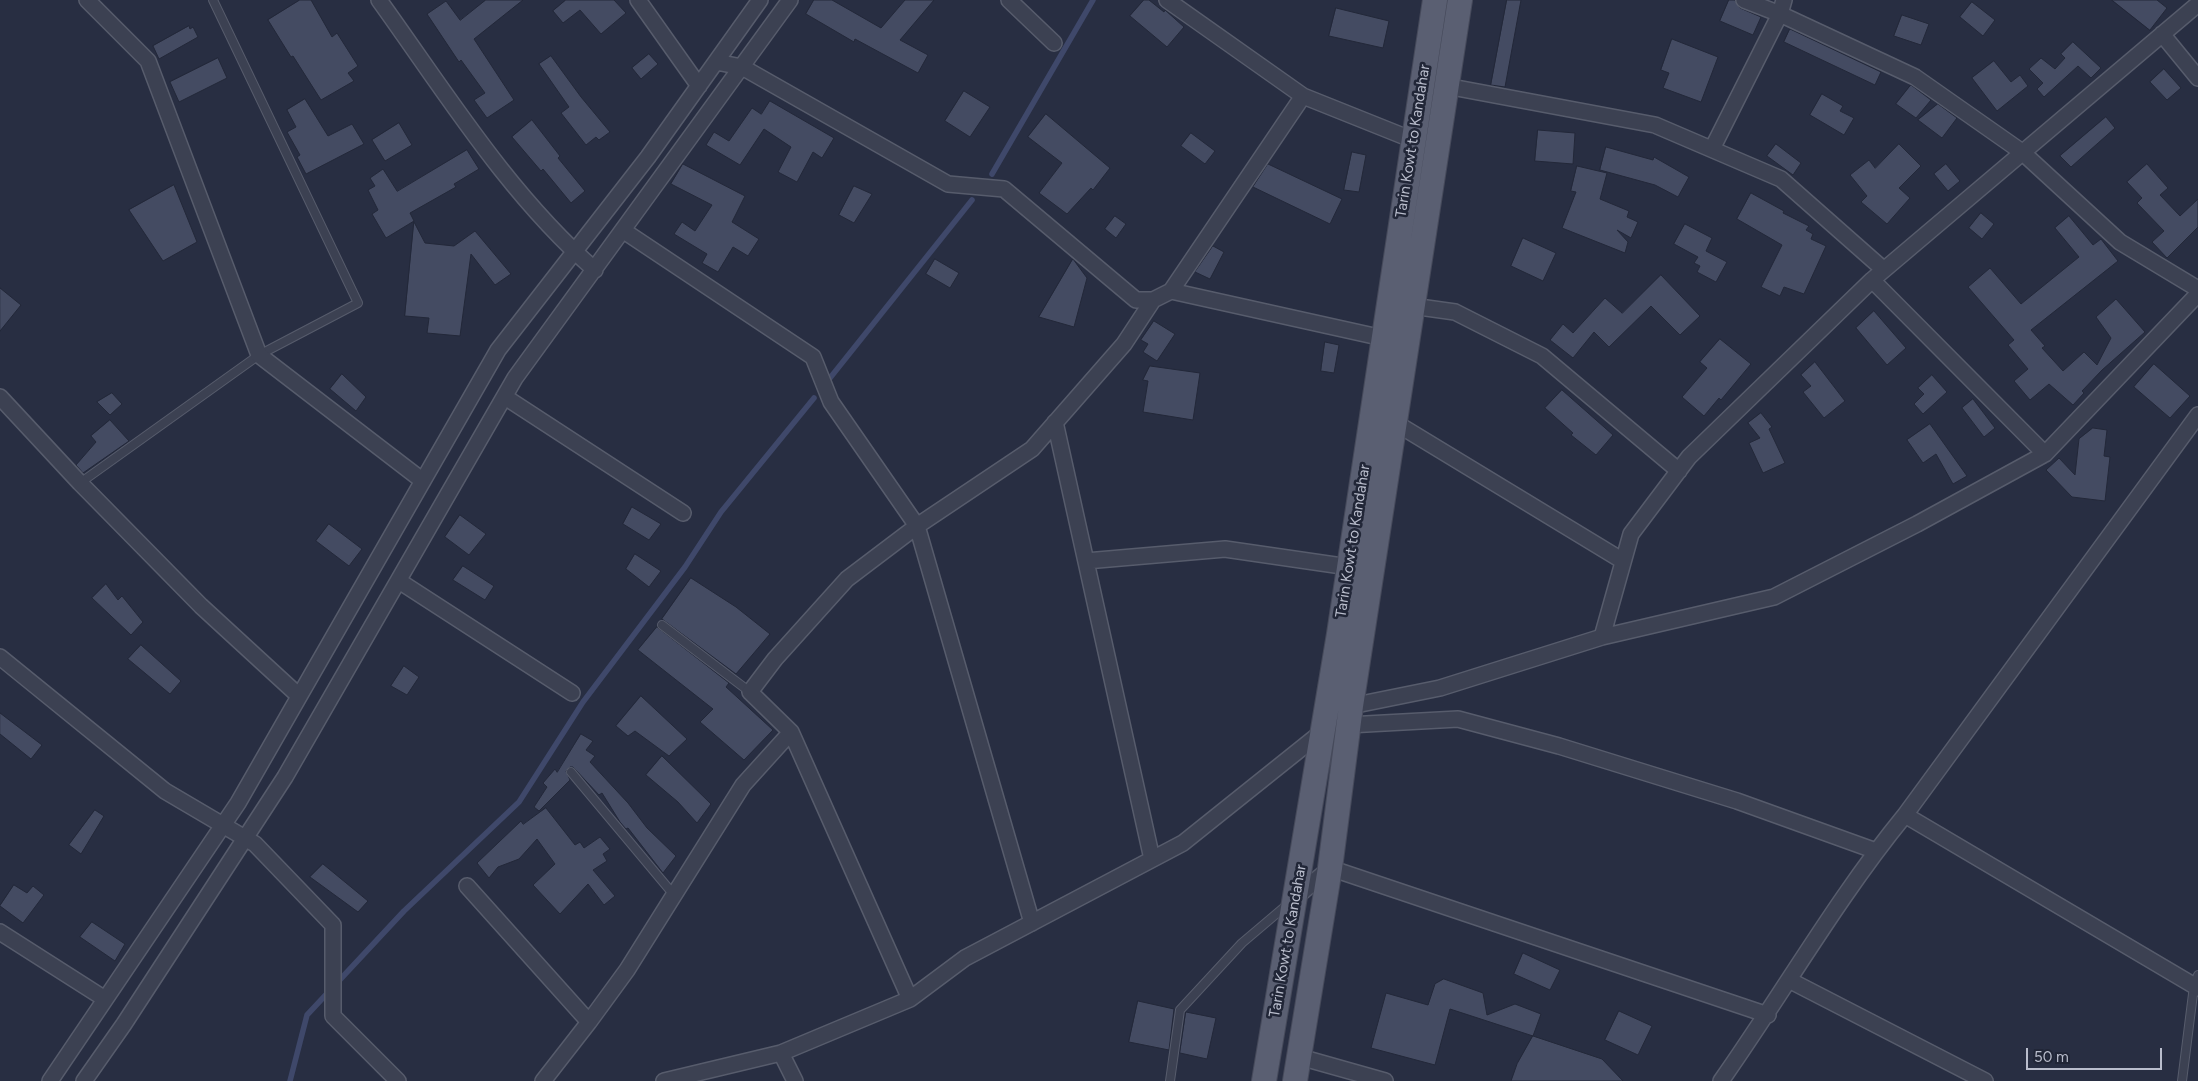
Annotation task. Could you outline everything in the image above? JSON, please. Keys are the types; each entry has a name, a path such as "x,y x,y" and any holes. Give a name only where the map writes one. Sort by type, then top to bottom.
{"main road":[{"name":"Tarin Kowt to Kandahar","path":"1264,1081 1349,568 1435,0"},
{"name":"Tarin Kowt to Kandahar","path":"1295,1081 1330,868 1350,716 1394,422 1460,0"}],"street":[{"path":"87,0 148,61 259,355 422,481"},
{"path":"380,0 503,173 574,252 595,270"},
{"path":"638,0 699,86"},
{"path":"50,1081 238,803 498,350 648,157 760,0"},
{"path":"84,1081 124,1024 285,777 515,378 624,231 790,0"},
{"path":"1009,0 1054,43"},
{"path":"1167,0 1302,96 1413,140"},
{"path":"1744,0 1782,7 1915,77 2022,152 2120,242 2198,289"},
{"path":"1602,637 1631,534 1689,458 1883,269 2198,4"},
{"path":"1712,149 1782,7"},
{"path":"2162,34 2198,78"},
{"path":"716,62 742,68 948,184 1004,189 1136,300 1153,300 1171,291 1302,96"},
{"path":"1446,86 1655,125 1781,179 1883,269"},
{"path":"624,231 813,357 831,402 917,526 1032,923"},
{"path":"1872,280 2045,454"},
{"path":"1171,291 1383,338"},
{"path":"1350,716 1602,637 1774,597 1917,524 2045,454 2198,294"},
{"path":"910,999 791,732 750,692 775,659 847,579 917,526 1032,450 1124,344 1153,300"},
{"path":"1412,306 1455,312 1542,356 1679,471"},
{"path":"0,397 80,483 201,606 299,696"},
{"path":"504,397 683,513"},
{"path":"1721,1081 1768,1015 1789,980 1876,851 1905,815 2198,415"},
{"path":"1055,422 1152,859"},
{"path":"1394,422 1623,560"},
{"path":"1086,561 1224,549 1349,568"},
{"path":"399,581 572,694"},
{"path":"0,657 165,791 255,844 333,926 333,1016 398,1081"},
{"path":"1350,716 1458,719 1559,746 1737,801 1876,851"},
{"path":"664,1081 781,1053 910,999 965,958 1183,843 1323,731"},
{"path":"543,1081 627,970 743,785 791,732"},
{"path":"1905,815 2197,983"},
{"path":"1295,898 1330,868 1768,1015"},
{"path":"467,886 589,1022"},
{"path":"0,932 106,999"},
{"path":"1789,980 1985,1081"},
{"path":"781,1053 795,1081"},
{"path":"1300,1057 1385,1081"}],"lane":[{"path":"80,483 259,355 358,303 214,0"},
{"path":"662,625 750,692"},
{"path":"571,772 674,895"},
{"path":"1170,1081 1180,1010 1242,943 1295,898"},
{"path":"2182,1081 2197,983"}],"building":[{"path":"300,0 311,0 332,37 337,33 358,66 348,73 354,81 321,100 268,20"},
{"path":"486,0 523,0 474,39 514,100 487,118 474,100 485,93 461,60 459,62 427,14 446,1 460,20"},
{"path":"566,0 614,0 626,13 601,34 580,10 563,23 553,11"},
{"path":"814,0 832,0 881,28 905,0 934,0 900,40 928,55 918,73 855,39 854,42 806,14"},
{"path":"1144,0 1149,0 1164,12 1165,10 1184,27 1167,47 1130,16"},
{"path":"1507,0 1521,0 1505,87 1491,85"},
{"path":"1729,0 1735,0 1740,8 1761,17 1753,35 1720,21"},
{"path":"2112,0 2157,0 2167,8 2150,30"},
{"path":"1972,2 1995,20 1983,36 1960,17"},
{"path":"1336,8 1389,21 1383,48 1329,36"},
{"path":"1902,15 1929,24 1921,45 1894,36"},
{"path":"189,26 190,29 193,27 198,37 159,59 153,46"},
{"path":"1790,29 1881,72 1875,85 1784,42"},
{"path":"1672,39 1718,57 1701,102 1663,88 1669,73 1661,70"},
{"path":"2073,42 2101,68 2091,78 2078,66 2044,97 2037,89 2043,83 2029,69 2041,58 2055,69 2065,58 2061,54"},
{"path":"649,54 658,64 641,79 632,68"},
{"path":"551,56 610,132 599,140 596,137 586,145 561,113 569,107 539,64"},
{"path":"218,58 227,78 179,102 170,82"},
{"path":"1994,61 2011,82 2020,75 2028,86 1997,111 1972,78"},
{"path":"2164,69 2181,88 2167,100 2150,82"},
{"path":"1911,85 1931,100 1916,118 1896,104"},
{"path":"964,91 990,107 970,137 945,121"},
{"path":"1822,94 1843,106 1840,111 1854,118 1844,135 1810,115"},
{"path":"305,99 328,136 352,124 364,144 306,174 297,157 300,155 287,132 296,127 287,110"},
{"path":"770,101 834,138 822,158 813,152 797,182 778,172 791,147 764,129 740,165 706,145 714,132 729,141 752,108 761,114"},
{"path":"1938,104 1957,118 1942,138 1918,120"},
{"path":"1046,114 1110,168 1093,190 1091,188 1067,214 1039,193 1062,163 1028,137"},
{"path":"2106,117 2115,128 2071,167 2060,156"},
{"path":"532,120 560,156 558,158 585,191 571,203 543,169 541,171 512,137"},
{"path":"399,123 412,145 385,161 372,140"},
{"path":"1538,130 1575,133 1573,164 1535,161"},
{"path":"1191,133 1215,151 1205,164 1181,146"},
{"path":"1776,144 1801,163 1793,175 1767,156"},
{"path":"1899,144 1921,166 1899,188 1910,198 1887,224 1861,202 1867,196 1850,175 1869,160 1875,168"},
{"path":"1606,147 1653,160 1654,157 1689,177 1678,197 1655,185 1600,170"},
{"path":"467,150 479,169 454,184 456,187 410,213 414,221 386,238 372,214 378,210 368,190 375,186 370,178 383,169 397,191"},
{"path":"1352,152 1366,155 1359,192 1344,190"},
{"path":"683,164 745,196 732,222 759,239 748,256 733,247 718,272 702,263 707,254 674,234 682,222 695,231 712,205 671,184"},
{"path":"1268,164 1342,199 1330,224 1253,187"},
{"path":"1946,164 1960,181 1948,191 1934,174"},
{"path":"2147,164 2168,188 2160,195 2180,216 2198,199 2198,227 2167,258 2152,242 2164,231 2137,203 2142,198 2127,182"},
{"path":"1577,166 1607,173 1600,199 1629,211 1627,217 1638,222 1631,238 1617,230 1628,242 1625,253 1562,228 1576,192 1571,191"},
{"path":"174,185 197,242 163,261 129,210"},
{"path":"854,186 872,194 854,223 839,215"},
{"path":"1751,193 1784,211 1783,213 1809,226 1806,230 1813,234 1811,239 1826,246 1804,294 1784,287 1780,296 1761,287 1782,245 1737,219"},
{"path":"1981,213 1994,224 1982,239 1969,228"},
{"path":"1115,216 1126,224 1116,238 1105,229"},
{"path":"2069,216 2093,245 2101,239 2118,261 2031,330 2045,346 2042,348 2063,371 2084,352 2097,365 2111,338 2096,317 2116,299 2145,332 2102,370 2082,391 2084,393 2073,405 2049,384 2030,400 2014,381 2028,369 2008,345 2014,340 1968,287 1990,268 2021,304 2079,257 2055,228"},
{"path":"414,222 425,243 454,246 475,231 511,274 495,285 471,254 460,336 427,333 429,318 405,316"},
{"path":"1685,224 1712,238 1706,251 1727,262 1716,282 1697,272 1700,266 1694,263 1698,257 1674,244"},
{"path":"1523,238 1556,253 1543,281 1511,266"},
{"path":"1213,246 1224,252 1210,279 1195,272"},
{"path":"935,259 959,273 950,288 926,274"},
{"path":"1073,259 1087,278 1074,327 1039,317"},
{"path":"1661,275 1700,316 1680,335 1651,306 1609,347 1594,332 1573,358 1550,340 1563,324 1573,333 1605,298 1622,313"},
{"path":"0,288 21,305 0,331"},
{"path":"1874,311 1906,348 1887,365 1856,328"},
{"path":"1154,321 1175,334 1157,361 1143,352 1148,344 1141,340"},
{"path":"1720,339 1751,364 1721,400 1719,398 1704,416 1682,397 1707,368 1700,362"},
{"path":"1325,342 1339,345 1334,373 1321,371"},
{"path":"1815,362 1845,401 1824,418 1803,392 1811,386 1801,375"},
{"path":"2154,364 2190,396 2170,418 2134,387"},
{"path":"1150,366 1200,373 1193,420 1143,412 1148,381 1143,380"},
{"path":"342,374 366,397 356,411 330,389"},
{"path":"1932,375 1947,392 1923,414 1914,404 1924,394 1918,388"},
{"path":"1562,390 1613,435 1596,455 1571,435 1573,433 1545,408"},
{"path":"112,393 122,404 110,415 97,402"},
{"path":"1973,399 1995,428 1984,437 1962,408"},
{"path":"1761,413 1772,427 1769,429 1785,463 1763,473 1749,443 1760,438 1748,423"},
{"path":"110,420 129,441 83,473 76,465 96,442 91,436"},
{"path":"1930,424 1967,476 1953,484 1936,454 1923,463 1907,440"},
{"path":"2093,428 2107,430 2104,456 2110,457 2105,501 2072,497 2046,470 2059,458 2075,475 2079,439"},
{"path":"632,507 661,524 649,540 623,524"},
{"path":"460,515 486,534 469,555 445,537"},
{"path":"329,524 362,549 349,566 316,541"},
{"path":"635,554 661,571 649,587 626,569"},
{"path":"463,566 494,586 485,600 453,580"},
{"path":"691,578 736,607 770,634 736,674 662,619"},
{"path":"106,584 118,600 122,596 143,622 131,635 92,598"},
{"path":"657,627 729,683 726,687 773,730 744,760 700,722 713,709 638,650"},
{"path":"141,645 181,681 170,694 128,659"},
{"path":"404,666 419,677 407,695 391,686"},
{"path":"641,696 687,739 669,756 635,731 628,736 616,726"},
{"path":"0,713 42,745 31,759 0,734"},
{"path":"581,734 593,741 586,750 595,756 590,762 628,803 647,828 676,856 663,873 628,828 626,829 620,822 602,793 599,795 573,767 566,771 570,780 539,811 534,807 547,787 543,783 555,769 557,772"},
{"path":"662,756 711,804 697,823 678,802 646,775"},
{"path":"546,808 575,845 580,842 584,848 600,837 610,849 603,854 607,861 593,870 615,896 604,905 588,884 560,914 533,885 555,864 537,839 519,859 498,867 489,878 477,863 521,821 523,824"},
{"path":"95,810 104,816 81,854 69,845"},
{"path":"323,864 368,901 358,912 310,877"},
{"path":"14,885 27,893 33,886 44,895 23,923 0,906"},
{"path":"92,922 125,944 115,961 80,937"},
{"path":"1523,953 1560,970 1550,990 1514,974"},
{"path":"1444,979 1483,993 1487,1015 1515,1004 1541,1014 1533,1036 1450,1009 1435,1065 1371,1048 1386,993 1428,1005 1435,984"},
{"path":"1138,1001 1174,1009 1169,1050 1129,1042"},
{"path":"1619,1011 1652,1026 1638,1055 1605,1040"},
{"path":"1186,1012 1216,1018 1207,1059 1180,1053"},
{"path":"1533,1036 1602,1059 1623,1081 1511,1081 1517,1064"}],"waterway":[{"path":"992,174 1093,0"},
{"path":"826,383 972,200"},
{"path":"290,1081 307,1015 404,911 519,802 583,702 685,567 721,512 814,398"}]}
